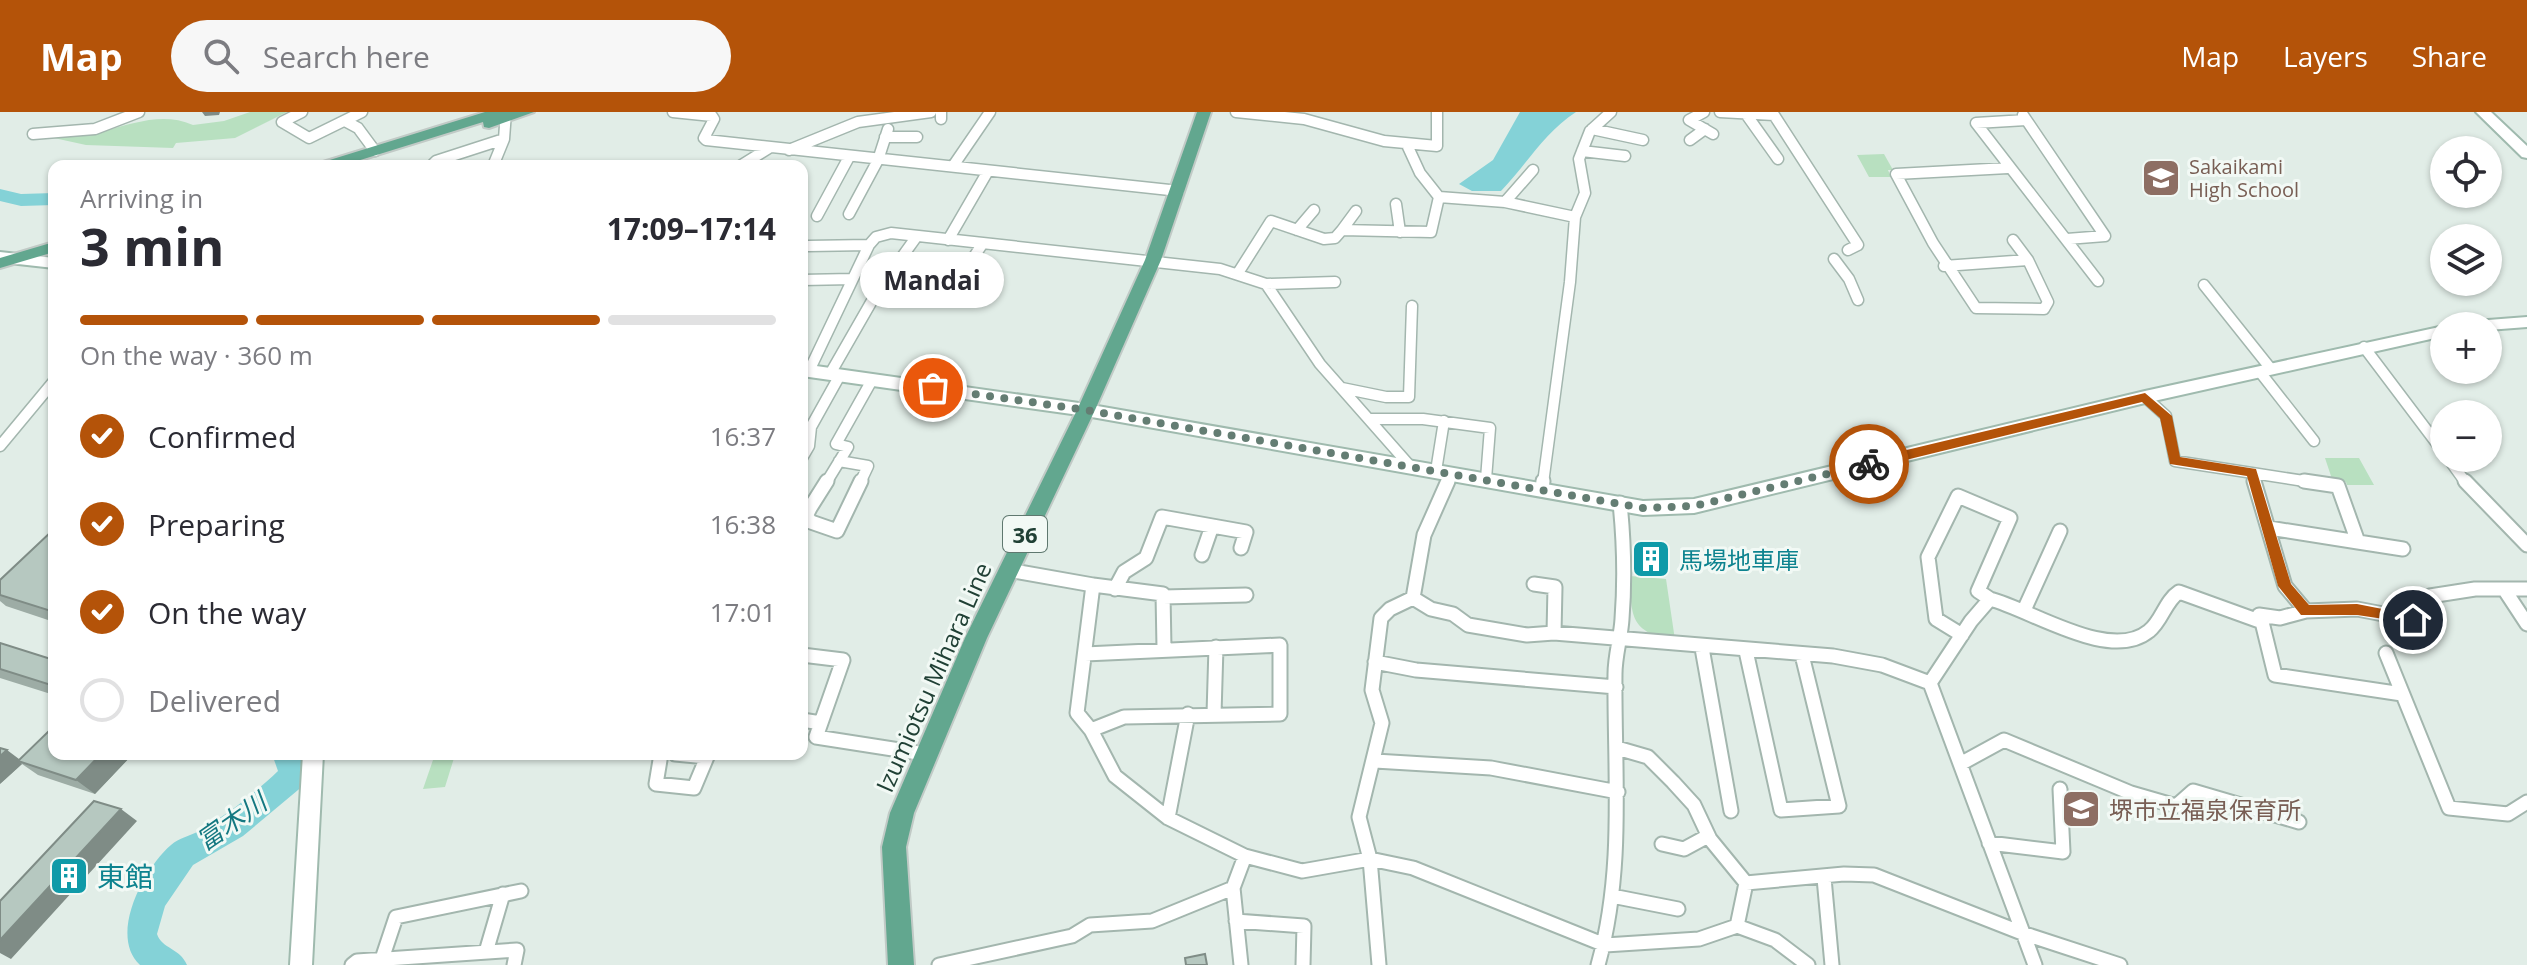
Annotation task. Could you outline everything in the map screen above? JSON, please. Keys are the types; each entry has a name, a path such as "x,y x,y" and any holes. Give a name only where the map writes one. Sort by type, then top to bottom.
{"main road":[{"path":"345,160 503,114 527,112"},
{"name":"Izumiotsu Mihara Line","path":"901,965 894,847 902,813 925,754 1008,570 1086,410 1153,260 1204,112"},
{"path":"372,160 503,114"},
{"path":"5,259 48,248"},
{"path":"0,272 48,260"}],"street":[{"path":"33,134 95,129 139,112"},
{"path":"302,112 282,122 309,138 362,112"},
{"path":"673,112 712,116 714,119 704,138 706,140 1179,191"},
{"path":"788,150 848,124 882,115 931,112"},
{"path":"953,166 990,112"},
{"path":"1236,112 1303,119 1379,142 1408,147 1437,146 1437,112"},
{"path":"1542,489 1570,282 1575,217 1585,193 1579,159 1592,129 1611,112"},
{"path":"1690,140 1709,131 1689,120 1704,112"},
{"path":"1720,112 1774,115 1858,245 1848,250"},
{"path":"2483,112 2527,154"},
{"path":"496,160 504,139 503,114"},
{"path":"1746,114 1778,159"},
{"path":"2067,239 2105,236 2024,116 1976,123 2098,281"},
{"path":"345,121 358,128 375,151"},
{"path":"1592,129 1643,140"},
{"path":"849,214 878,160 886,133 917,137"},
{"path":"439,160 504,139"},
{"path":"1408,147 1420,173 1439,197 1505,202 1575,217"},
{"path":"750,160 769,148"},
{"path":"1582,151 1625,156"},
{"path":"817,216 849,157"},
{"path":"2008,168 1896,174 1916,218 1944,266 1976,308 2044,309 2048,302 2028,260 2013,240"},
{"path":"1505,202 1533,170"},
{"path":"948,240 988,171"},
{"path":"1342,230 1431,232 1439,197"},
{"path":"1396,204 1400,232"},
{"path":"1297,230 1314,210"},
{"path":"1238,273 1277,211"},
{"path":"1271,221 1324,239 1335,238 1356,211"},
{"path":"808,367 869,245 876,237 891,233 1153,260 1238,273 1266,284 1335,282"},
{"path":"808,448 811,427 878,290 917,236"},
{"path":"983,243 962,275 996,282"},
{"path":"808,246 869,245"},
{"path":"5,259 48,260"},
{"path":"1834,259 1849,279 1858,300"},
{"path":"1944,266 2028,260"},
{"path":"808,280 852,279"},
{"path":"1266,284 1320,364 1410,466"},
{"path":"2204,285 2314,441"},
{"path":"1342,388 1386,397 1409,397 1412,306"},
{"path":"2502,324 2527,322"},
{"path":"808,371 1086,410 1643,508 1694,506 2145,397 2430,334"},
{"path":"2364,347 2430,435"},
{"path":"808,504 848,447 836,444 872,380"},
{"path":"0,446 48,388"},
{"path":"2145,397 2166,416 2175,461 2338,486 2358,542"},
{"path":"1370,419 1444,421 1490,428 1486,479"},
{"path":"1413,598 1424,535 1444,472 1444,421"},
{"path":"808,518 837,531 868,466 839,461"},
{"path":"2458,472 2473,492 2527,545"},
{"path":"2252,473 2285,586 2306,611"},
{"path":"1962,635 1936,619 1928,557 1958,496 2010,518 1978,591 1990,599 2025,608 2062,628 2106,640 2126,641 2148,632 2179,592 2262,622"},
{"path":"1598,965 1605,945 1612,896 1618,792 1616,687 1623,537 1620,503"},
{"path":"1115,589 1124,572 1146,558 1162,517 1246,532 1241,548"},
{"path":"1202,555 1212,526"},
{"path":"2269,528 2403,549"},
{"path":"2025,608 2060,531"},
{"path":"1008,570 1115,589 1163,594 1164,648"},
{"path":"1534,584 1555,587 1554,633"},
{"path":"1093,585 1077,713 1091,730 1115,776 1168,818 1245,856 1302,871 1370,859 1413,868 1605,945 1699,939 1737,926 1762,931 1808,965"},
{"path":"2402,694 2275,675 2259,615 2280,618 2306,611 2357,609 2420,621 2425,615 2430,596 2475,589 2527,589"},
{"path":"2504,589 2527,624"},
{"path":"1163,597 1246,595"},
{"path":"1413,598 1431,609 1453,614 1468,625 1527,635 1554,633 1875,661 1930,683 2035,965"},
{"path":"1379,965 1370,859 1359,817 1382,723 1372,690 1381,618 1390,609 1413,598"},
{"path":"1930,683 1990,599"},
{"path":"1085,654 1280,645 1280,714 1124,717 1091,730"},
{"path":"1214,714 1216,647"},
{"path":"1702,648 1731,811"},
{"path":"1746,651 1781,810 1839,806 1802,655"},
{"path":"2386,653 2449,808 2508,814 2527,802"},
{"path":"808,656 843,660 816,737 925,754"},
{"path":"1375,662 1416,670 1616,687"},
{"path":"1168,818 1188,714"},
{"path":"808,721 821,723"},
{"path":"1962,763 2004,740 2131,793 2176,806 2193,791 2299,822"},
{"path":"1617,748 1648,757 1694,805 1708,836 1746,883"},
{"path":"301,965 313,760"},
{"path":"660,760 656,784 694,788 706,760"},
{"path":"1375,761 1491,768 1618,792"},
{"path":"1989,843 2063,852 2060,789"},
{"path":"1662,844 1684,849 1708,836"},
{"path":"1241,965 1233,888 1245,856"},
{"path":"1746,883 1844,874 1874,875 2022,933 2120,965"},
{"path":"1824,878 1832,965"},
{"path":"1737,926 1746,883"},
{"path":"939,965 1072,936 1090,925 1152,921 1233,888"},
{"path":"382,959 396,917 521,891"},
{"path":"486,952 503,894"},
{"path":"1612,896 1678,909"},
{"path":"1236,921 1304,926 1303,965"},
{"path":"352,965 357,961 517,950 514,965"}],"green space":[{"path":"250,112 287,112 235,138 176,143 173,148 86,145 54,138 92,134 149,120 171,119 193,125 224,121"},
{"path":"1884,154 1893,170 1888,170 1891,177 1869,177 1857,155"},
{"path":"2325,458 2359,458 2374,485 2347,485 2346,482 2332,479"},
{"path":"1630,576 1666,579 1675,640 1649,633 1636,620 1631,602"},
{"path":"433,760 453,760 445,787 423,789"}],"water":[{"path":"1520,112 1576,112 1545,139 1501,191 1472,191 1459,184 1493,160"}],"building":[{"path":"48,535 48,610 0,595 0,580"},
{"path":"1653,545 1665,546 1667,563 1654,562"},
{"path":"0,643 48,658 48,684 0,669"},
{"path":"48,732 48,760 95,760 76,780 18,761"},
{"path":"94,801 121,809 0,940 0,901"},
{"path":"1205,954 1207,965 1186,965 1185,958"}],"waterway":[{"name":"富木川","path":"0,195 21,200 48,199"},
{"name":"富木川","path":"171,965 151,954 142,943 143,922 160,883 182,855 232,826 293,776 290,760"}],"way so far":[{"path":"933,388 1086,410 1643,508 1694,506 1869,464"}],"place":[{"name":"Sakaikami High School","path":"2161,178"},
{"name":"Mandai","path":"933,388"},
{"name":"馬場地車庫","path":"1651,559"},
{"name":"堺市立福泉保育所","path":"2081,809"},
{"name":"東館","path":"69,876"}],"route":[{"path":"1869,464 2145,397 2166,416 2175,461 2252,473 2285,586 2306,611 2357,609 2413,620"}]}
